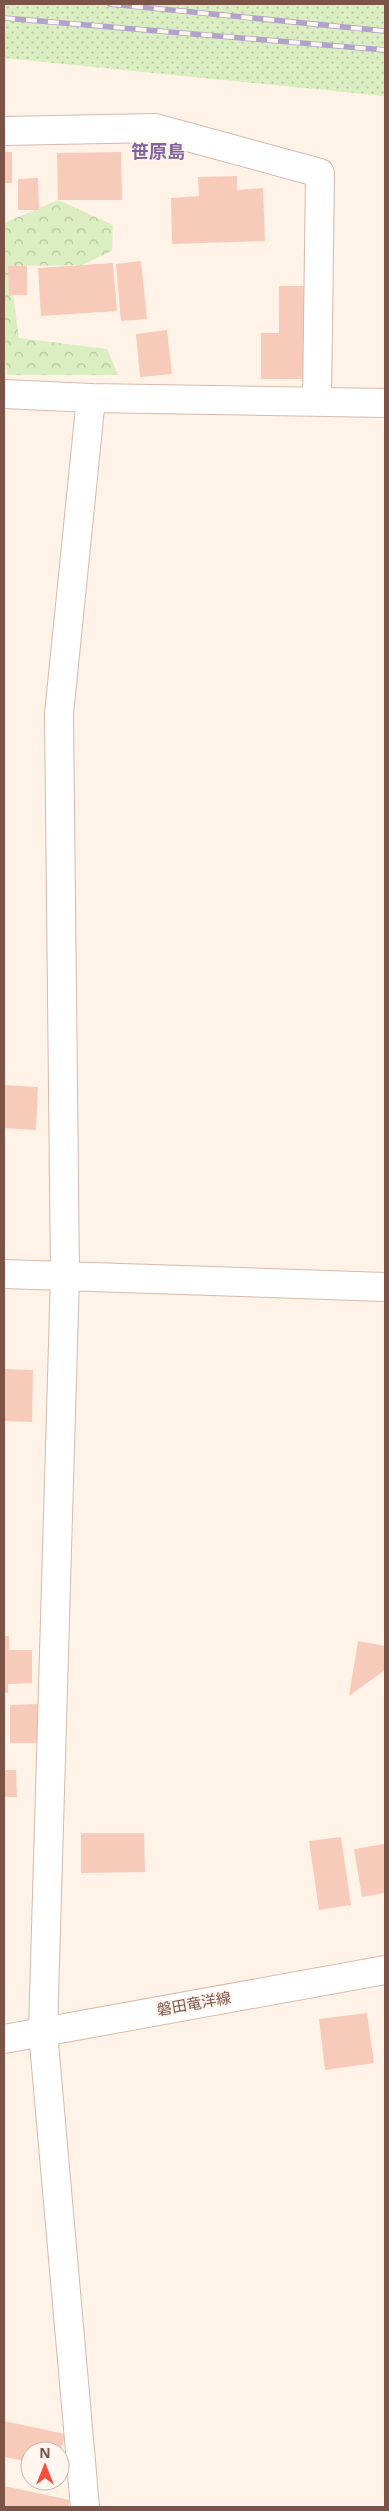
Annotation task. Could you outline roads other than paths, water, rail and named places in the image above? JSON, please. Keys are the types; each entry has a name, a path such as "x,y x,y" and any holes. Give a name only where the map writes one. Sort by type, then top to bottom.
{"street":[{"path":"4,131 155,128 320,173 317,402"},
{"path":"4,394 91,398 385,403"},
{"path":"85,2507 43,2032 65,1275 59,714 91,398"},
{"path":"4,1274 385,1287"},
{"name":"磐田竜洋線","path":"4,2039 385,1970"}],"railway":[{"path":"110,4 385,31"},
{"path":"4,18 385,50"}],"district":[{"name":"笹原島","path":"158,152"}]}
